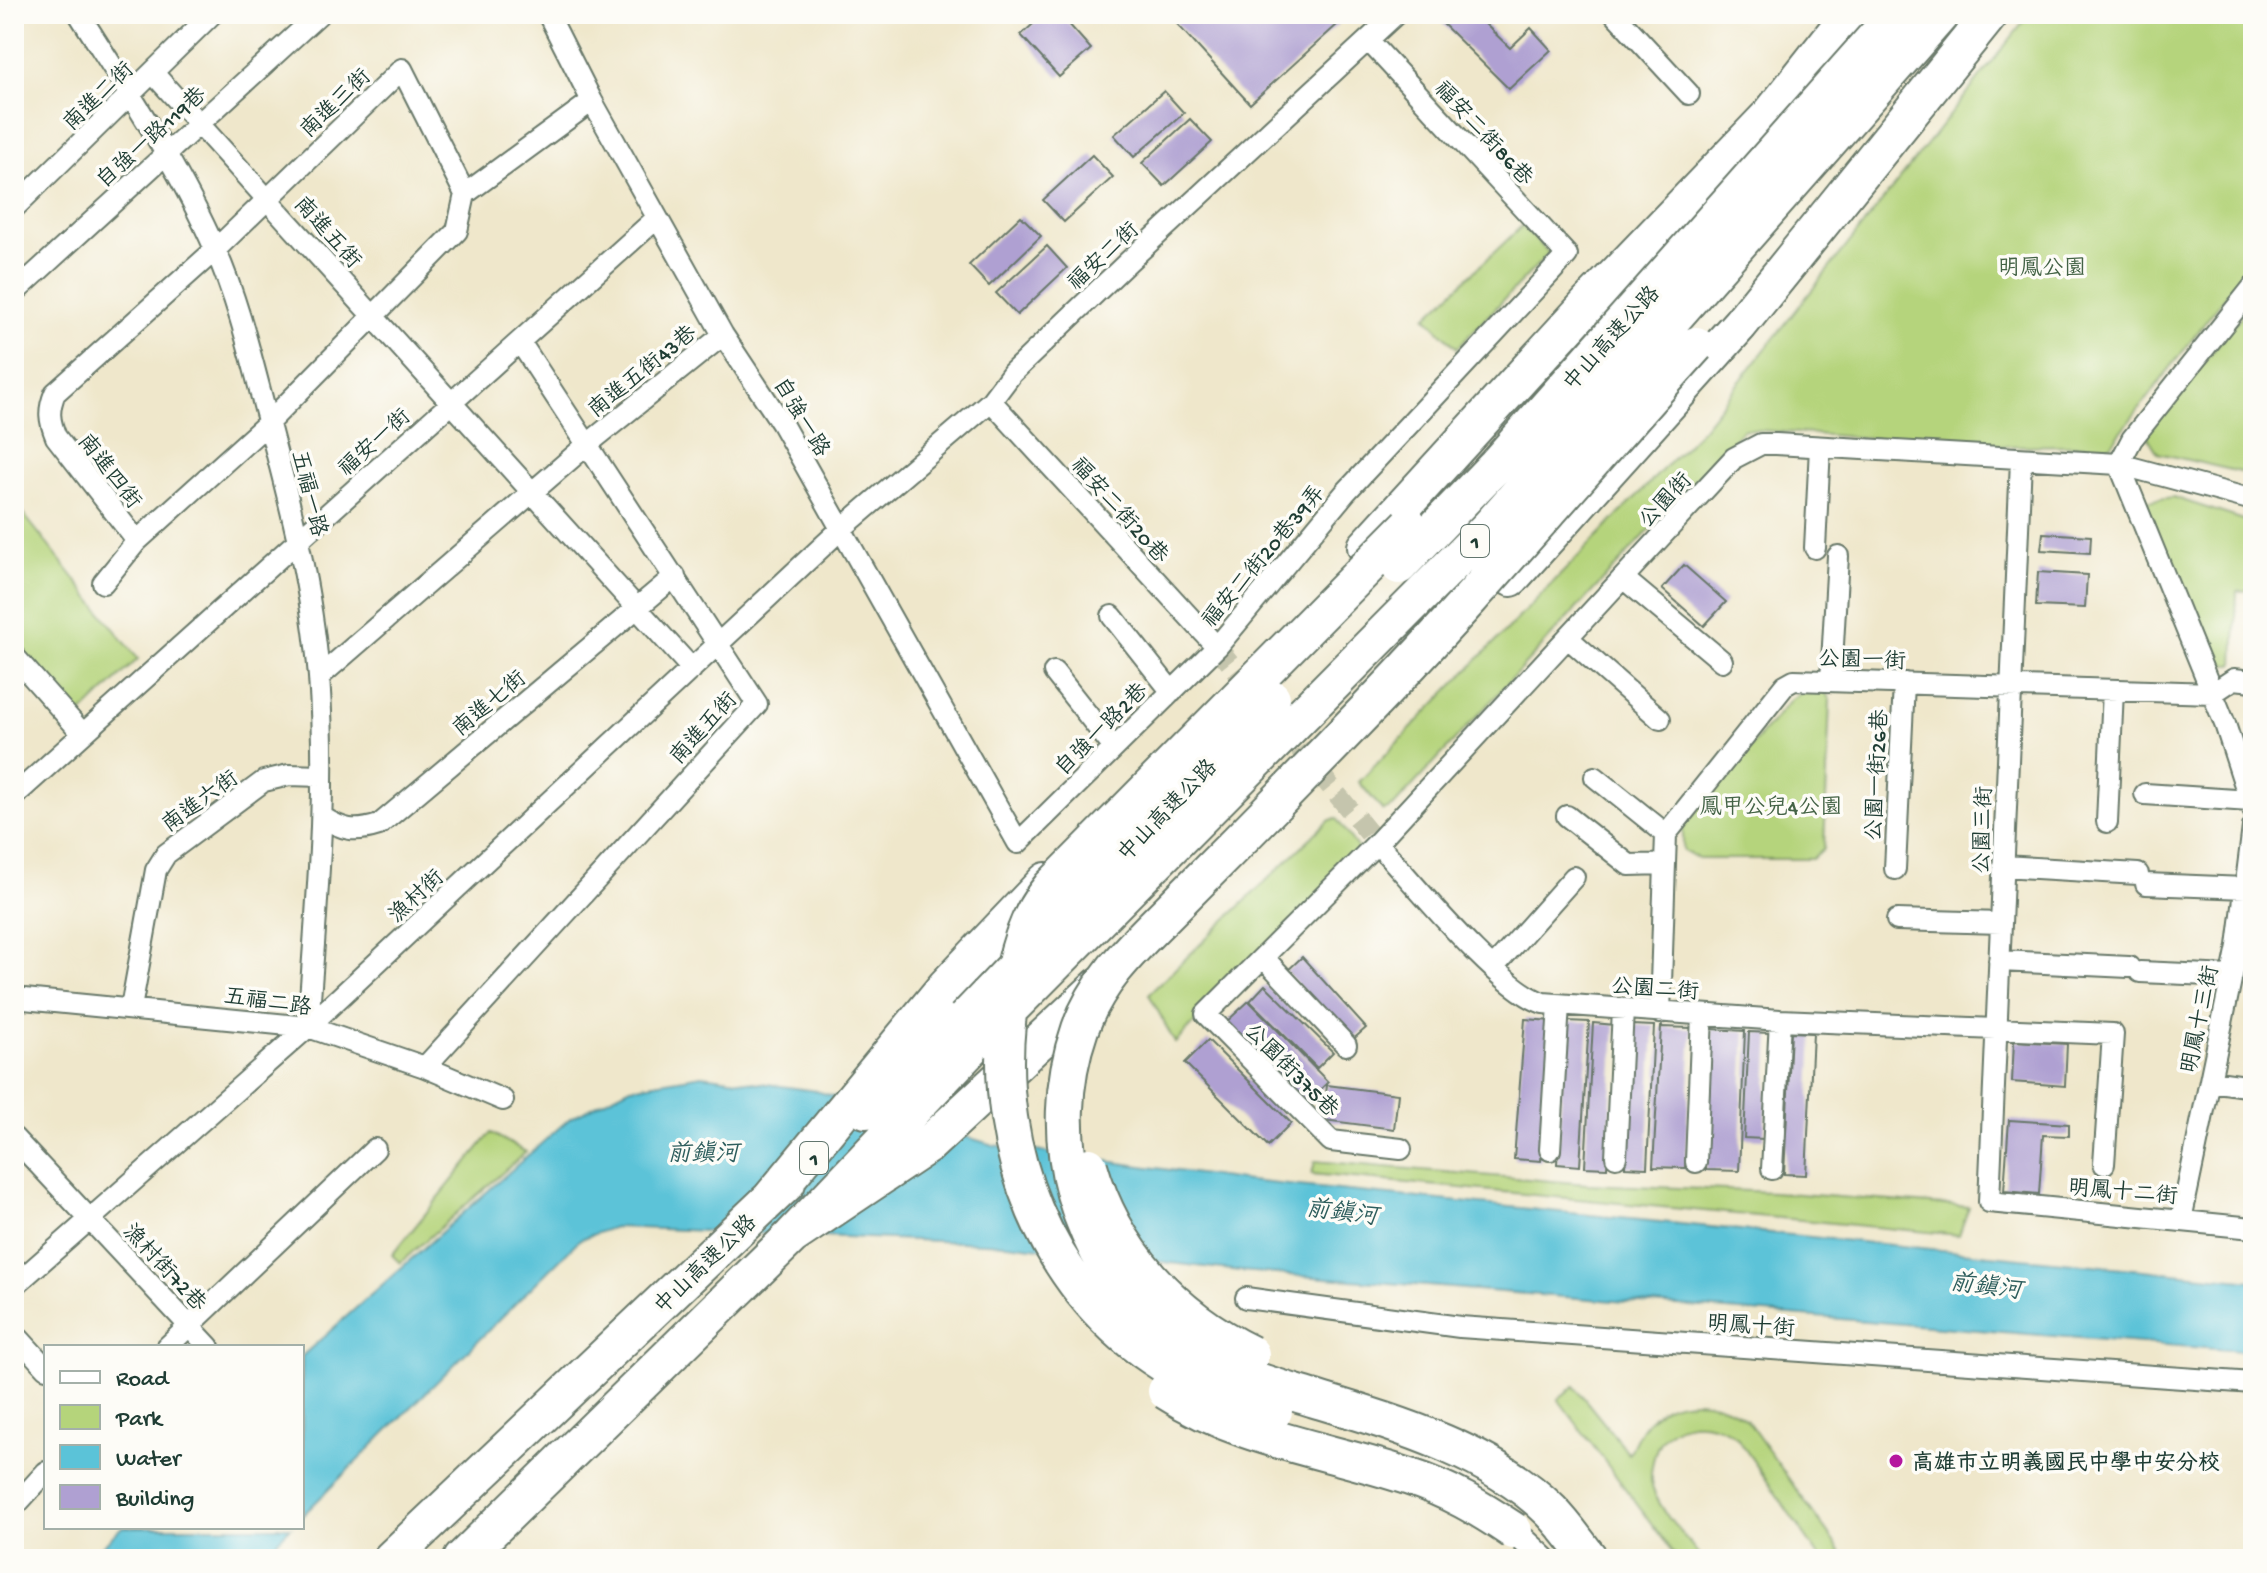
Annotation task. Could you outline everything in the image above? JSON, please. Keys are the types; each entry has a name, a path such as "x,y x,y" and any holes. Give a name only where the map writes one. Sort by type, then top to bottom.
{"highway":[{"path":"1514,1531 1463,1499 1410,1477 1272,1440 1211,1418 1138,1372 1094,1336 1036,1258 1020,1228 998,1161 989,1109 992,1012 1015,937 1034,907 1553,376 1714,188 1850,14"},
{"name":"中山高速公路","path":"391,1559 771,1198 965,1019 1496,465 1896,14"},
{"name":"中山高速公路","path":"462,1559 792,1236 990,1029 1490,526 1941,14"},
{"path":"792,1236 928,1145 1352,749 1555,531 1740,324 1988,14"},
{"path":"1590,1559 1551,1510 1481,1462 1397,1424 1244,1377 1191,1351 1160,1329 1115,1279 1085,1230 1065,1139 1070,1063 1080,1027 1095,997 1133,946 1356,721 1696,345 1897,103 1988,14"},
{"path":"771,1198 946,986 1064,861 1233,693 1590,302 1767,118"},
{"path":"1034,907 1013,976 1006,1031 1004,1087 1011,1138 1019,1172 1038,1219 1095,1304 1141,1348 1206,1388 1430,1459 1480,1480 1532,1519 1568,1559"},
{"path":"1133,946 1100,1010 1090,1043 1082,1106 1086,1151 1093,1181 1109,1219 1130,1253 1167,1297 1204,1329 1289,1371 1438,1422 1512,1464 1575,1516"}],"street":[{"name":"五福一路","path":"79,14 165,154 215,250 245,334 299,539 319,677 322,817 308,1027"},
{"name":"南進二街","path":"14,208 212,14"},
{"name":"自強一路119巷","path":"14,293 319,14"},
{"name":"自強一路","path":"548,14 592,101 723,335 782,424 1018,843"},
{"name":"福安二街","path":"840,530 991,401 1012,373 1396,14"},
{"path":"1615,14 1689,94"},
{"name":"福安二街86巷","path":"1368,40 1567,255"},
{"name":"南進三街","path":"267,199 402,69 465,194"},
{"name":"南進五街","path":"153,73 692,669"},
{"path":"268,423 457,231 465,194 592,101"},
{"name":"南進四街","path":"267,199 215,250 55,393 49,406 49,420 56,437 137,541 268,423"},
{"name":"福安一街","path":"14,796 657,218"},
{"name":"福安二街20巷39弄","path":"1217,647 1345,493 1567,255"},
{"path":"2145,794 2252,806 2213,693 2119,464 2132,439 2253,287"},
{"name":"南進五街43巷","path":"589,443 723,335"},
{"name":"南進五街","path":"425,1067 757,704 589,443 520,342"},
{"name":"福安二街20巷","path":"991,401 1217,647"},
{"path":"319,677 589,443"},
{"name":"公園街","path":"1206,1014 1377,843 1745,450 1761,444 2119,464 2253,500"},
{"path":"1815,548 1820,447"},
{"name":"公園三街","path":"1989,1202 2021,460"},
{"name":"漁村街","path":"18,1275 308,1027 840,530"},
{"path":"103,583 137,541"},
{"path":"1831,680 1838,556"},
{"name":"南進七街","path":"322,817 344,830 361,831 379,825 675,576"},
{"path":"1623,578 1722,661"},
{"path":"1112,616 1172,692"},
{"path":"1568,638 1660,719"},
{"name":"自強一路2巷","path":"1018,843 1217,647"},
{"path":"14,656 83,734"},
{"path":"1054,672 1114,748"},
{"path":"2213,693 2234,679 2253,681"},
{"name":"公園一街","path":"1666,834 1785,685 1794,680 2213,693"},
{"name":"公園一街26巷","path":"1895,869 1904,683"},
{"path":"2107,822 2113,690"},
{"name":"南進六街","path":"131,1008 156,870 166,854 264,781 289,775 321,776"},
{"path":"1595,777 1666,834 1660,1013"},
{"path":"1567,816 1629,865 1665,864"},
{"name":"明鳳十三街","path":"2181,1220 2232,976 2245,947 2245,888 2253,827"},
{"name":"公園二街","path":"1377,843 1493,968 1528,998 1559,1005 1660,1013 2113,1034 2104,1164"},
{"path":"2003,866 2245,888"},
{"path":"1493,968 1574,877"},
{"path":"1897,920 2001,923"},
{"path":"1263,957 1346,1045"},
{"path":"1999,961 2232,976"},
{"name":"五福二路","path":"14,998 308,1027 425,1067 503,1100"},
{"path":"1550,1150 1559,1005"},
{"path":"1616,1157 1623,1009"},
{"name":"公園街375巷","path":"1206,1014 1331,1141 1401,1149"},
{"path":"1696,1162 1702,1015"},
{"path":"1772,1169 1780,1020"},
{"path":"2210,1081 2253,1087"},
{"name":"漁村街72巷","path":"14,1138 207,1345"},
{"path":"169,1345 375,1149"},
{"name":"明鳳十二街","path":"1989,1202 2253,1228"},
{"name":"明鳳十街","path":"1246,1298 1460,1327 2253,1383"},
{"path":"14,1333 44,1366"},
{"path":"14,1507 44,1474"},
{"path":"1575,1516 1607,1559"},
{"path":"1514,1531 1544,1559"}],"green space":[{"name":"明鳳公園","path":"2030,14 2253,14 2253,260 2111,445 1982,446 1743,429 1393,807 1383,811 1359,782 1703,428"},
{"path":"1522,226 1549,253 1457,348 1426,317"},
{"path":"2253,301 2253,475 2158,453 2146,434"},
{"path":"2173,497 2253,523 2253,590 2237,591 2234,665 2213,665 2150,520 2146,501"},
{"path":"14,502 138,659 66,729 14,665"},
{"name":"鳳甲公兒4公園","path":"1807,690 1824,690 1830,700 1824,848 1812,859 1699,859 1683,850 1683,827 1791,699"},
{"path":"1336,818 1359,850 1355,858 1175,1043 1149,994 1328,821"},
{"path":"491,1133 526,1152 400,1263 392,1255"},
{"path":"1315,1161 1587,1184 1773,1192 1969,1207 1959,1235 1312,1174"},
{"path":"1574,1386 1629,1454 1642,1429 1654,1415 1679,1403 1707,1402 1746,1419 1846,1559 1821,1559 1736,1436 1724,1429 1698,1423 1674,1428 1658,1447 1653,1461 1651,1484 1658,1501 1702,1559 1678,1559 1558,1399"}],"water":[{"name":"前鎮河","path":"702,1075 816,1091 993,1145 1248,1181 2253,1281 2253,1352 1240,1271 1007,1244 614,1227 580,1239 304,1514 304,1354 570,1118 631,1087"},
{"path":"120,1529 289,1529 259,1559 89,1559"}],"building":[{"path":"1044,14 1060,14 1091,49 1059,77 1021,35"},
{"path":"1168,14 1349,14 1250,104"},
{"path":"1447,14 1492,14 1483,22 1510,48 1531,28 1551,50 1509,89 1440,21"},
{"path":"1164,91 1184,113 1134,157 1114,135"},
{"path":"1190,119 1212,142 1164,186 1142,163"},
{"path":"1092,155 1113,177 1064,222 1043,200"},
{"path":"1021,216 1041,236 989,286 969,265"},
{"path":"1047,246 1067,268 1017,315 996,293"},
{"path":"2043,533 2091,536 2090,553 2041,550"},
{"path":"1684,565 1726,602 1704,626 1662,589"},
{"path":"2038,572 2087,575 2085,608 2036,606"},
{"path":"1302,957 1366,1028 1350,1042 1286,972"},
{"path":"1265,985 1333,1052 1317,1068 1250,1001"},
{"path":"1249,1001 1328,1082 1304,1106 1224,1024"},
{"path":"1525,1019 1552,1021 1541,1161 1514,1159"},
{"path":"1566,1021 1589,1022 1580,1166 1557,1164"},
{"path":"1593,1023 1615,1025 1607,1168 1585,1167"},
{"path":"1631,1025 1654,1026 1647,1168 1625,1167"},
{"path":"1661,1027 1692,1028 1685,1168 1653,1167"},
{"path":"1712,1029 1745,1031 1739,1171 1706,1170"},
{"path":"1749,1032 1770,1033 1764,1139 1744,1138"},
{"path":"1791,1032 1813,1033 1806,1175 1784,1174"},
{"path":"1208,1040 1291,1123 1268,1146 1185,1063"},
{"path":"2014,1041 2067,1044 2065,1086 2012,1082"},
{"path":"1327,1085 1398,1094 1394,1129 1323,1120"},
{"path":"2009,1120 2069,1124 2069,1136 2043,1135 2039,1194 2004,1191"}],"tunnel":[{"path":"1217,647 1255,694"},
{"path":"1280,725 1377,843"}],"place":[{"name":"高雄市立明義國民中學中安分校","path":"1896,1461"}]}
